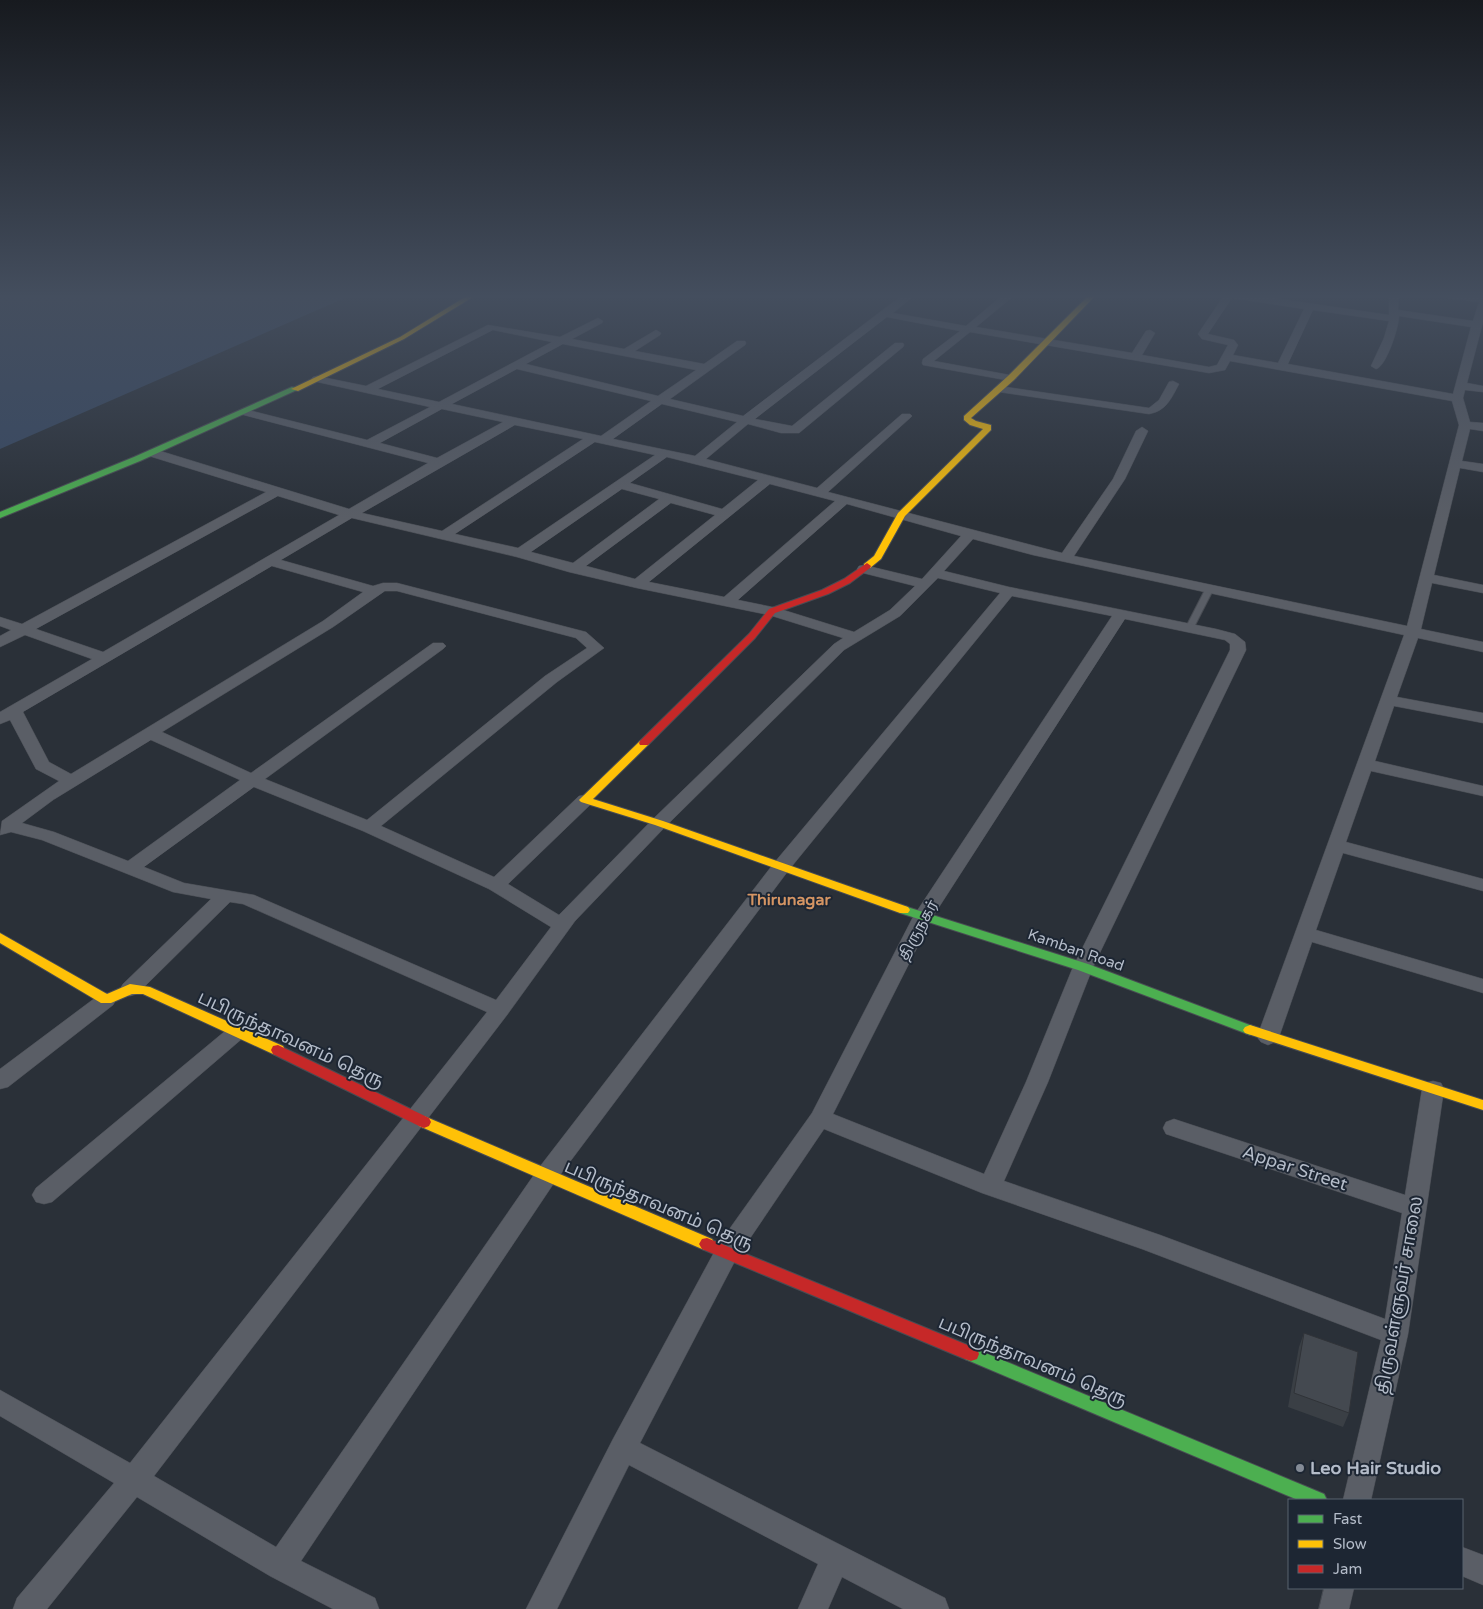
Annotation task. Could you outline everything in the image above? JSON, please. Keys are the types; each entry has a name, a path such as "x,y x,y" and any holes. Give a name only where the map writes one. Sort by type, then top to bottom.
{"street":[{"path":"0,515 69,489 337,369"},
{"path":"369,389 408,369"},
{"path":"369,444 507,369"},
{"path":"537,369 781,429 795,430 870,369"},
{"path":"443,536 661,399 703,369"},
{"path":"697,460 812,369"},
{"path":"961,369 1011,378"},
{"path":"496,885 710,679 752,636 772,611 825,592 846,582 878,557 901,516 987,430 988,427 971,422 968,418 1020,369"},
{"path":"1296,369 1459,392 1483,389"},
{"path":"1268,1037 1413,630 1465,425 1459,392 1465,369"},
{"path":"317,379 442,404 697,460 969,535 1413,630 1483,647"},
{"path":"999,389 1149,411 1160,408 1173,384"},
{"path":"244,412 439,462"},
{"path":"819,493 906,416"},
{"path":"72,781 42,765 7,715 439,462 515,420"},
{"path":"1465,425 1483,427"},
{"path":"1066,557 1119,479 1142,432"},
{"path":"153,452 350,514 520,553 574,569 637,584 772,611 856,637"},
{"path":"520,553 664,453"},
{"path":"1455,464 1483,468"},
{"path":"637,584 768,479"},
{"path":"619,484 725,514"},
{"path":"0,642 278,491"},
{"path":"574,569 669,498"},
{"path":"728,602 844,500"},
{"path":"28,1609 134,1480 500,1010 562,925 659,823 839,647 895,613 930,579 969,535"},
{"path":"270,561 374,591"},
{"path":"864,569 1008,591 1190,628 1230,637 1237,642 1238,650 1084,967 1037,1082 990,1186"},
{"path":"1427,578 1483,589"},
{"path":"4,828 72,781 328,624 374,591 383,587 397,587 581,635 596,648 552,679 369,827"},
{"path":"280,1566 546,1176 781,867 1008,591"},
{"name":"திருநகர்","path":"541,1609 623,1448 727,1252 820,1118 923,917 1121,614"},
{"path":"0,622 105,658"},
{"path":"130,868 438,646"},
{"path":"1388,700 1483,718"},
{"path":"150,733 253,780 369,827 496,885 562,925"},
{"path":"1365,764 1483,791"},
{"name":"Kamban Road","path":"585,800 659,823 923,917 1084,967 1268,1037 1483,1105"},
{"path":"4,828 48,836 180,888 226,894 247,899 500,1010"},
{"path":"1336,845 1483,885"},
{"path":"0,1081 106,1000 130,989 226,894"},
{"path":"1305,933 1483,986"},
{"path":"3,942 106,1000"},
{"name":"பபிருந்தாவனம் தெரு","path":"130,989 145,990 292,1056 415,1118 546,1176 1316,1499"},
{"path":"44,1195 237,1032"},
{"name":"திருவள்ளுவர் சாலை","path":"1357,1499 1395,1334 1433,1089"},
{"path":"820,1118 990,1186 1151,1242 1395,1334"},
{"name":"Appar Street","path":"1174,1128 1415,1208"},
{"path":"0,1402 280,1566 364,1609"},
{"path":"623,1448 934,1609"},
{"path":"813,1609 836,1558"},
{"path":"1463,1561 1483,1570"},
{"path":"1334,1609 1339,1589"}],"lane":[{"path":"1190,628 1210,588"}],"water":[{"path":"0,369 183,369 0,449"}],"building":[{"path":"1304,1333 1358,1352 1349,1413 1294,1393"}],"traffic: fast":[{"path":"0,515 137,459 295,389"},
{"path":"904,910 1083,967 1250,1030"},
{"path":"971,1354 1316,1499"}],"traffic: slow":[{"path":"295,389 337,369"},
{"path":"867,566 878,557 901,515 987,430 988,427 973,423 967,418 1020,369"},
{"path":"644,743 585,800 659,823 904,910"},
{"path":"0,937 106,1000 130,989 145,990 278,1050"},
{"path":"1250,1030 1483,1105"},
{"path":"424,1122 707,1244"}],"traffic: jam":[{"path":"644,743 752,636 772,611 825,592 847,581 867,566"},
{"path":"278,1050 424,1122"},
{"path":"707,1244 971,1354"}],"place":[{"name":"Leo Hair Studio","path":"1300,1468"}],"district":[{"name":"Thirunagar","path":"789,899"}]}
